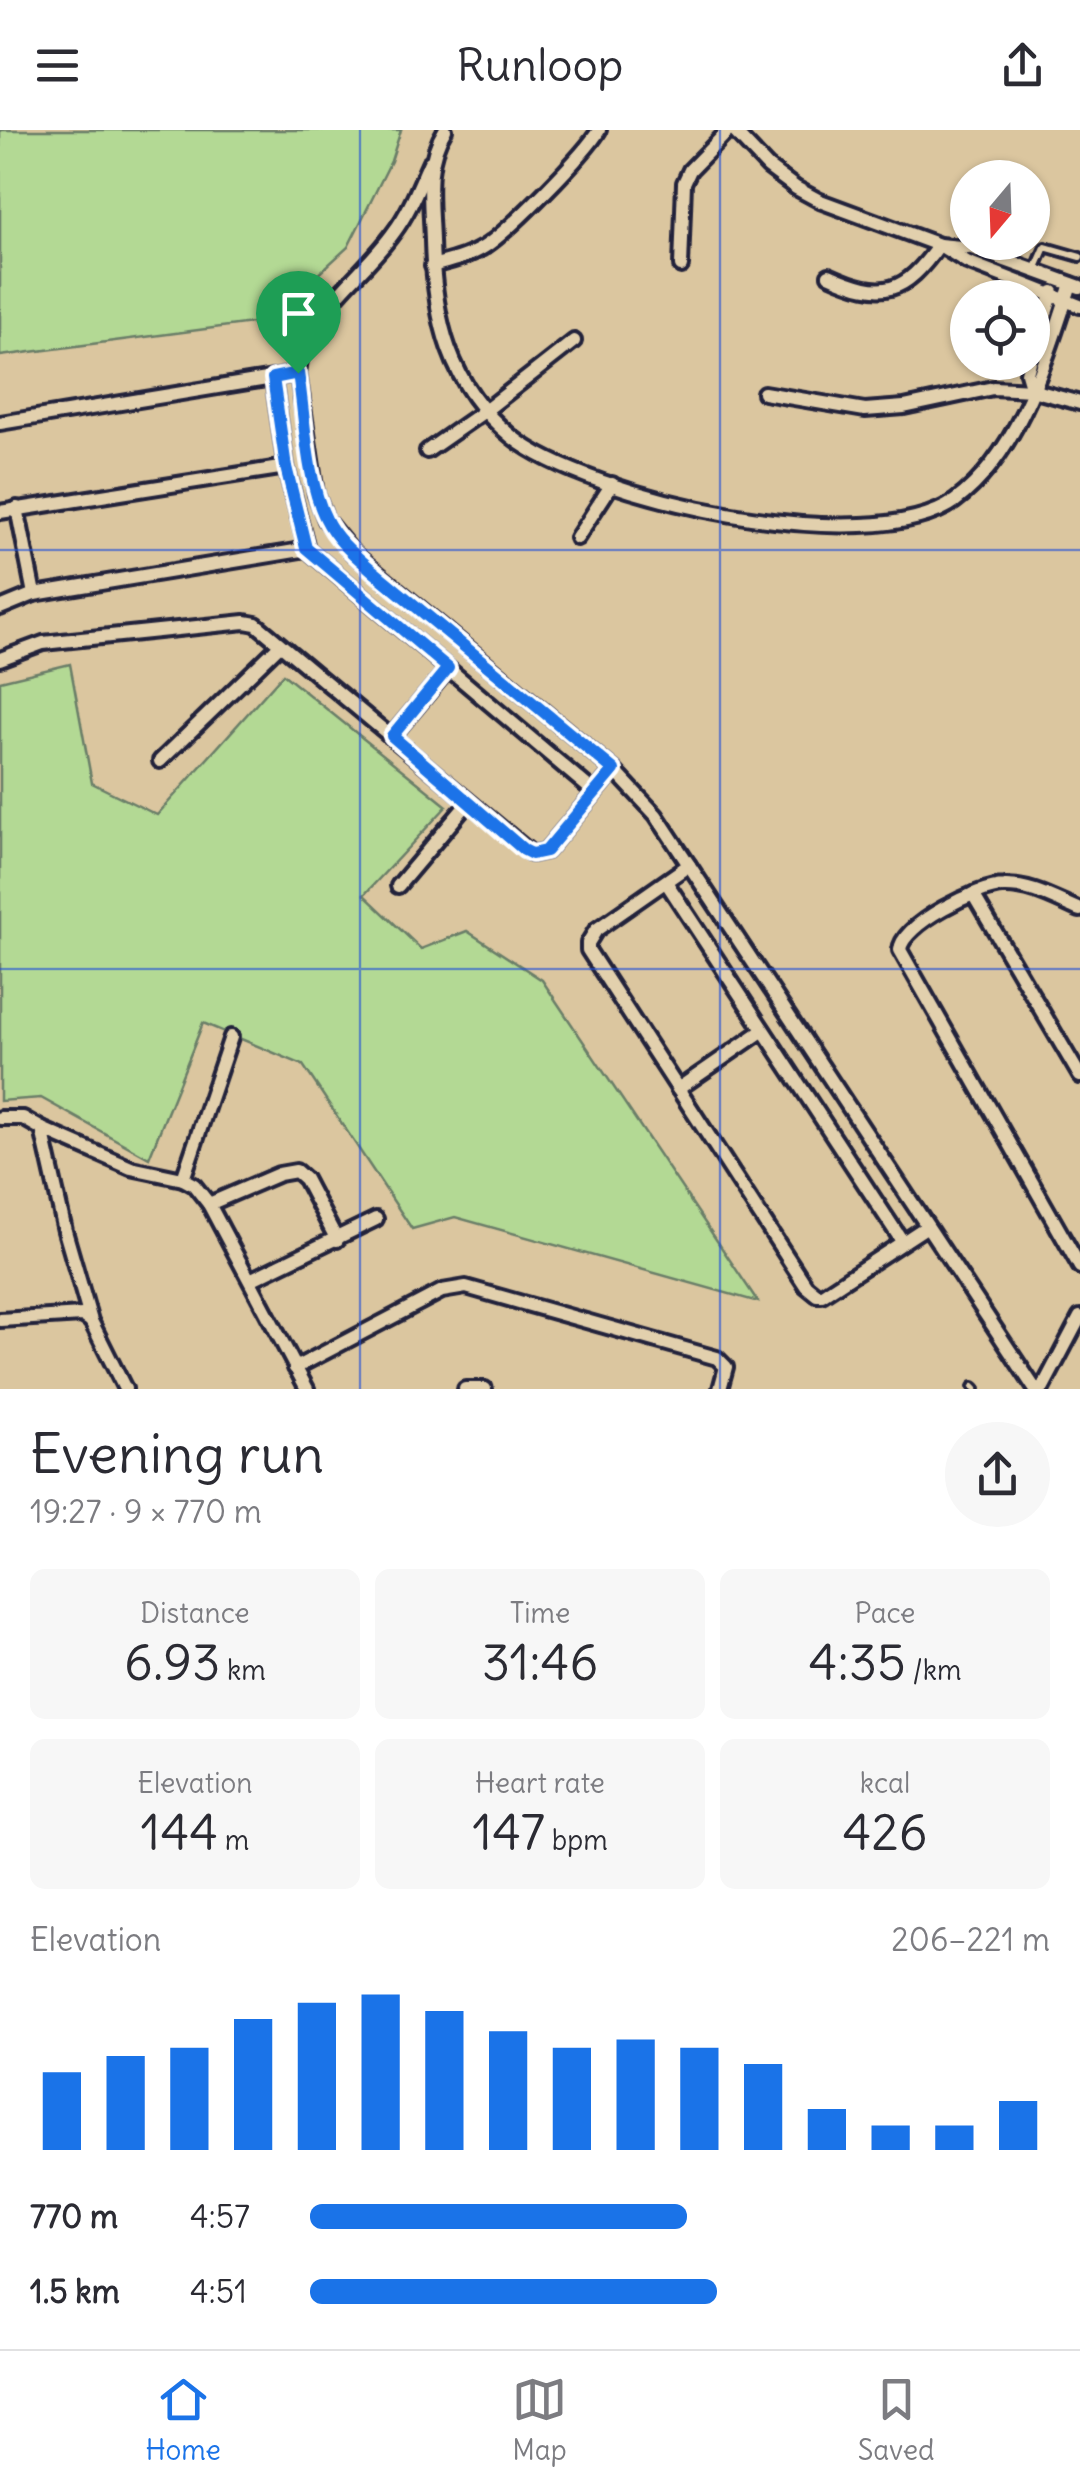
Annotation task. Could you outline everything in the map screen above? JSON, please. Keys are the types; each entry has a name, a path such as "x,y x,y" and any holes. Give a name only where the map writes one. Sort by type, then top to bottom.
{"street":[{"path":"444,130 408,208 379,252 312,328 300,354 298,373 316,494 326,520 373,571 614,770 656,816 926,1228 1038,1389 1079,1320"},
{"path":"432,266 464,256 501,234 599,130"},
{"path":"682,266 684,183 690,170 731,130 796,188 858,218 939,245 967,262 1080,306"},
{"path":"430,162 436,302 447,349 486,410 535,452 612,484 679,504 750,517 872,527 925,518 976,482 1008,438 1041,376 1058,298"},
{"path":"408,208 431,209"},
{"path":"939,245 972,248 1069,283 1050,317"},
{"path":"829,275 858,288 895,287 922,269 939,245"},
{"path":"427,451 574,342"},
{"path":"0,423 298,373"},
{"path":"273,378 286,467 306,548 594,792"},
{"path":"1029,380 1032,390"},
{"path":"764,393 866,410 904,407 993,388 1032,390 1080,403"},
{"path":"0,512 286,467"},
{"path":"576,538 612,484"},
{"path":"18,508 34,594"},
{"path":"0,608 34,594 306,548"},
{"path":"0,659 43,643 256,624 524,850 538,854 546,851 614,770"},
{"path":"160,761 280,646"},
{"path":"392,736 448,668"},
{"path":"398,886 468,803"},
{"path":"689,865 596,930 588,943 592,959 811,1292 822,1296 830,1292 926,1228"},
{"path":"666,882 902,1242"},
{"path":"1080,910 1022,888 1005,886 972,894 920,923 904,937 900,950 1080,1267"},
{"path":"972,894 1080,1076"},
{"path":"678,1089 762,1031"},
{"path":"184,1179 231,1037"},
{"path":"0,1118 23,1118 131,1168 184,1179 194,1185 209,1204 306,1389"},
{"path":"42,1128 65,1231 91,1321 124,1389"},
{"path":"209,1204 296,1171 305,1180 336,1240"},
{"path":"250,1280 376,1219"},
{"path":"295,1368 442,1291 466,1286 718,1358 726,1368 720,1389"},
{"path":"0,1320 82,1315 91,1321"},
{"path":"465,1389 485,1389"}],"lane":[{"path":"1035,270 1045,248 1080,257"}],"green space":[{"path":"0,130 401,130 391,161 348,247 267,321 0,356"},
{"path":"70,664 92,783 157,815 283,674 447,806 364,895 421,949 467,931 542,980 758,1302 455,1217 412,1229 303,1065 203,1023 149,1158 41,1098 0,1101 0,681"}],"route":[{"path":"298,373 316,494 326,520 338,536 373,571 614,770 546,851 532,854 524,850 392,736 448,668 306,548 286,467 273,378 298,373"}]}
